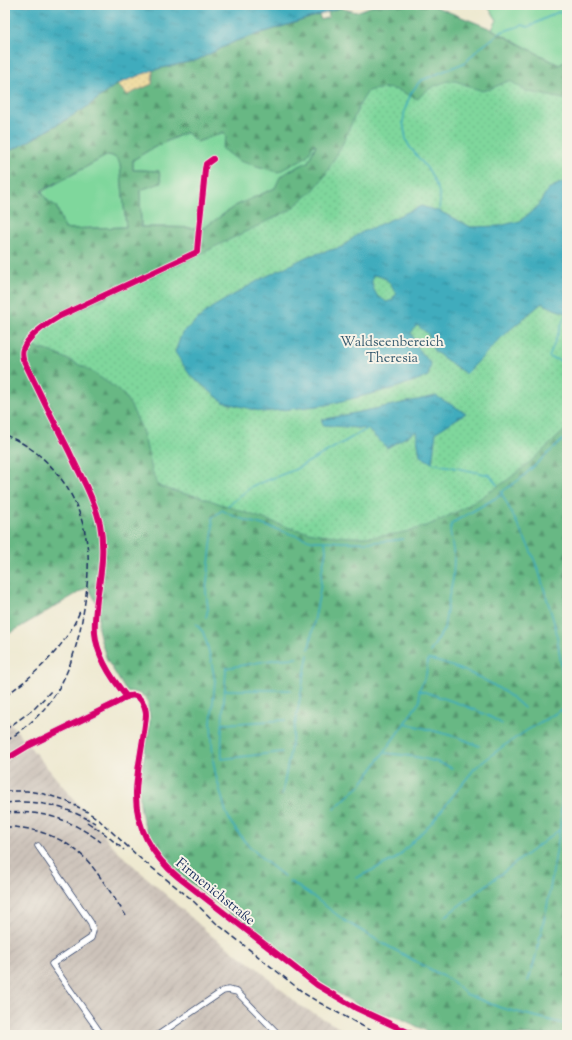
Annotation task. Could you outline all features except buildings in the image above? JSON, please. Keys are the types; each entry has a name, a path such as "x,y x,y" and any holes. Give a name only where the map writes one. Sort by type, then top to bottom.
{"street":[{"path":"5,760 28,746 127,697 108,672 97,644 95,632 102,567 102,538 96,511 83,480 23,359 23,348 33,335 41,328 60,316 197,252 205,169 206,164 213,159"},
{"name":"Firmenichstraße","path":"127,697 134,696 141,700 146,712 137,783 137,803 143,831 158,857 178,877 317,985 356,1008 414,1035"},
{"path":"38,846 91,923 93,931 90,938 52,964 102,1035"},
{"path":"158,1035 210,999 223,991 228,990 237,992 278,1035"},
{"path":"396,1035 400,1028"}],"shaded area":[{"path":"5,717 116,850 213,937 256,967 299,1005 352,1035 5,1035"}],"green space":[{"path":"375,5 434,5 489,28 559,65 567,60 567,1035 434,1035 402,1019 363,1008 311,976 173,869 152,842 145,827 140,802 141,776 150,722 148,701 144,696 135,692 126,691 107,660 98,628 99,607 88,587 5,636 5,153 35,138 74,115 117,84 127,95 152,84 153,70 197,60 236,41 319,15 321,20 329,17 328,12 340,8 356,12","holes":["186,132 197,142 224,132 226,138 222,148 239,161 278,172 306,157 314,144 316,145 308,162 280,177 275,188 235,206 204,228 141,227 140,190 161,183 159,171 133,170 133,160 151,149","108,155 118,160 120,164 126,227 65,229 56,206 48,201 41,191"]},
{"path":"488,5 567,5 567,60 559,65 492,29 497,20"},
{"name":"Waldseenbereich Theresia","path":"448,81 456,81 482,91 508,81 526,91 567,100 567,428 517,472 474,502 429,525 413,530 382,536 336,536 290,528 198,496 161,487 157,484 153,474 141,427 124,395 86,368 52,352 31,346 37,335 70,314 188,260 290,210 313,191 324,177 343,143 360,104 368,91 393,89 418,99 432,88"},
{"path":"187,132 197,142 224,132 226,138 316,145 308,162 291,170 275,188 235,206 204,228 141,227 140,190 161,182 159,171 133,170 133,160 151,149"},
{"path":"108,155 118,160 120,164 126,227 65,229 56,206 48,201 41,192"}],"sand":[{"path":"153,70 152,84 127,95 117,84"}],"water":[{"path":"5,5 347,5 236,41 197,60 153,70 117,84 84,109 24,144 5,153"},
{"path":"567,180 567,312 554,309 542,303 505,334 466,374 434,351 428,334 417,325 411,333 418,348 431,364 428,376 395,388 326,405 263,412 223,402 190,375 175,352 182,333 211,308 259,280 308,256 342,247 358,234 421,206 441,212 471,227 499,226 520,221 537,207 548,189","holes":["373,275 382,277 388,281 397,294 393,297 393,300 386,302 378,297 373,287"]},
{"path":"436,396 466,413 436,432 432,463 420,456 416,431 387,448 367,429 323,425 321,420"}],"waterway":[{"path":"439,211 439,192 430,172 409,146 406,139 403,122 405,109 411,93 420,81 466,62 477,50 501,32 523,25 528,27 558,12 567,11"},
{"path":"566,313 549,357 567,363"},
{"path":"228,506 252,486 294,470 367,429"},
{"path":"430,652 444,629 453,579 454,557 450,530 452,523 501,495 503,491 520,479 567,436"},
{"path":"432,463 490,475 497,485"},
{"path":"501,492 530,549 539,572 556,629 564,686 563,703"},
{"path":"206,617 208,609 206,591 213,529 212,518 222,510 231,515 315,541 365,542 403,539"},
{"path":"309,649 326,551 325,541"},
{"path":"196,624 203,632 215,681 211,723 213,760 226,812 231,823 245,842 284,876"},
{"path":"282,795 308,655"},
{"path":"282,752 222,759 222,724 226,668 278,659 297,658"},
{"path":"334,809 361,785 420,701 419,690 426,675 428,659 454,667 491,683 524,708"},
{"path":"225,690 291,690"},
{"path":"419,690 474,709 502,724"},
{"path":"356,878 397,858 432,822 475,768 502,747 563,709 566,740 560,829 547,907 534,963 528,981"},
{"path":"222,724 286,720"},
{"path":"405,723 460,738 479,746"},
{"path":"384,753 427,759 452,768"},
{"path":"444,917 559,830"},
{"path":"289,881 311,895 345,921 450,980 466,994 501,1008 561,1023 567,1026"}],"railway":[{"path":"5,435 22,443 38,454 52,467 63,482 73,498 80,516 88,553 88,578 80,630 75,651 63,681 42,712 5,742"},
{"path":"5,696 39,669 49,659 67,636 80,611"},
{"path":"5,730 35,708 51,691"},
{"path":"5,791 27,791 40,793 62,799 86,811 98,819 141,859 190,898 216,923 305,994 379,1035"},
{"path":"5,803 40,803 63,809 95,823"},
{"path":"5,813 32,813 56,818 78,827 101,842"},
{"path":"87,822 105,834 124,850"},
{"path":"5,827 17,827 41,832 52,836 73,848 91,865 126,916"}],"cycle path":[{"path":"127,697 106,667 96,642 95,620 102,552 100,524 97,514 69,451 23,359 22,351 29,339 44,326 60,316 197,252 205,169 206,164 213,159"},
{"path":"5,760 28,746 129,696 136,696 139,698 144,704 146,715 139,763 136,805 142,828 160,860 178,877 317,985 356,1008 414,1035"}]}
